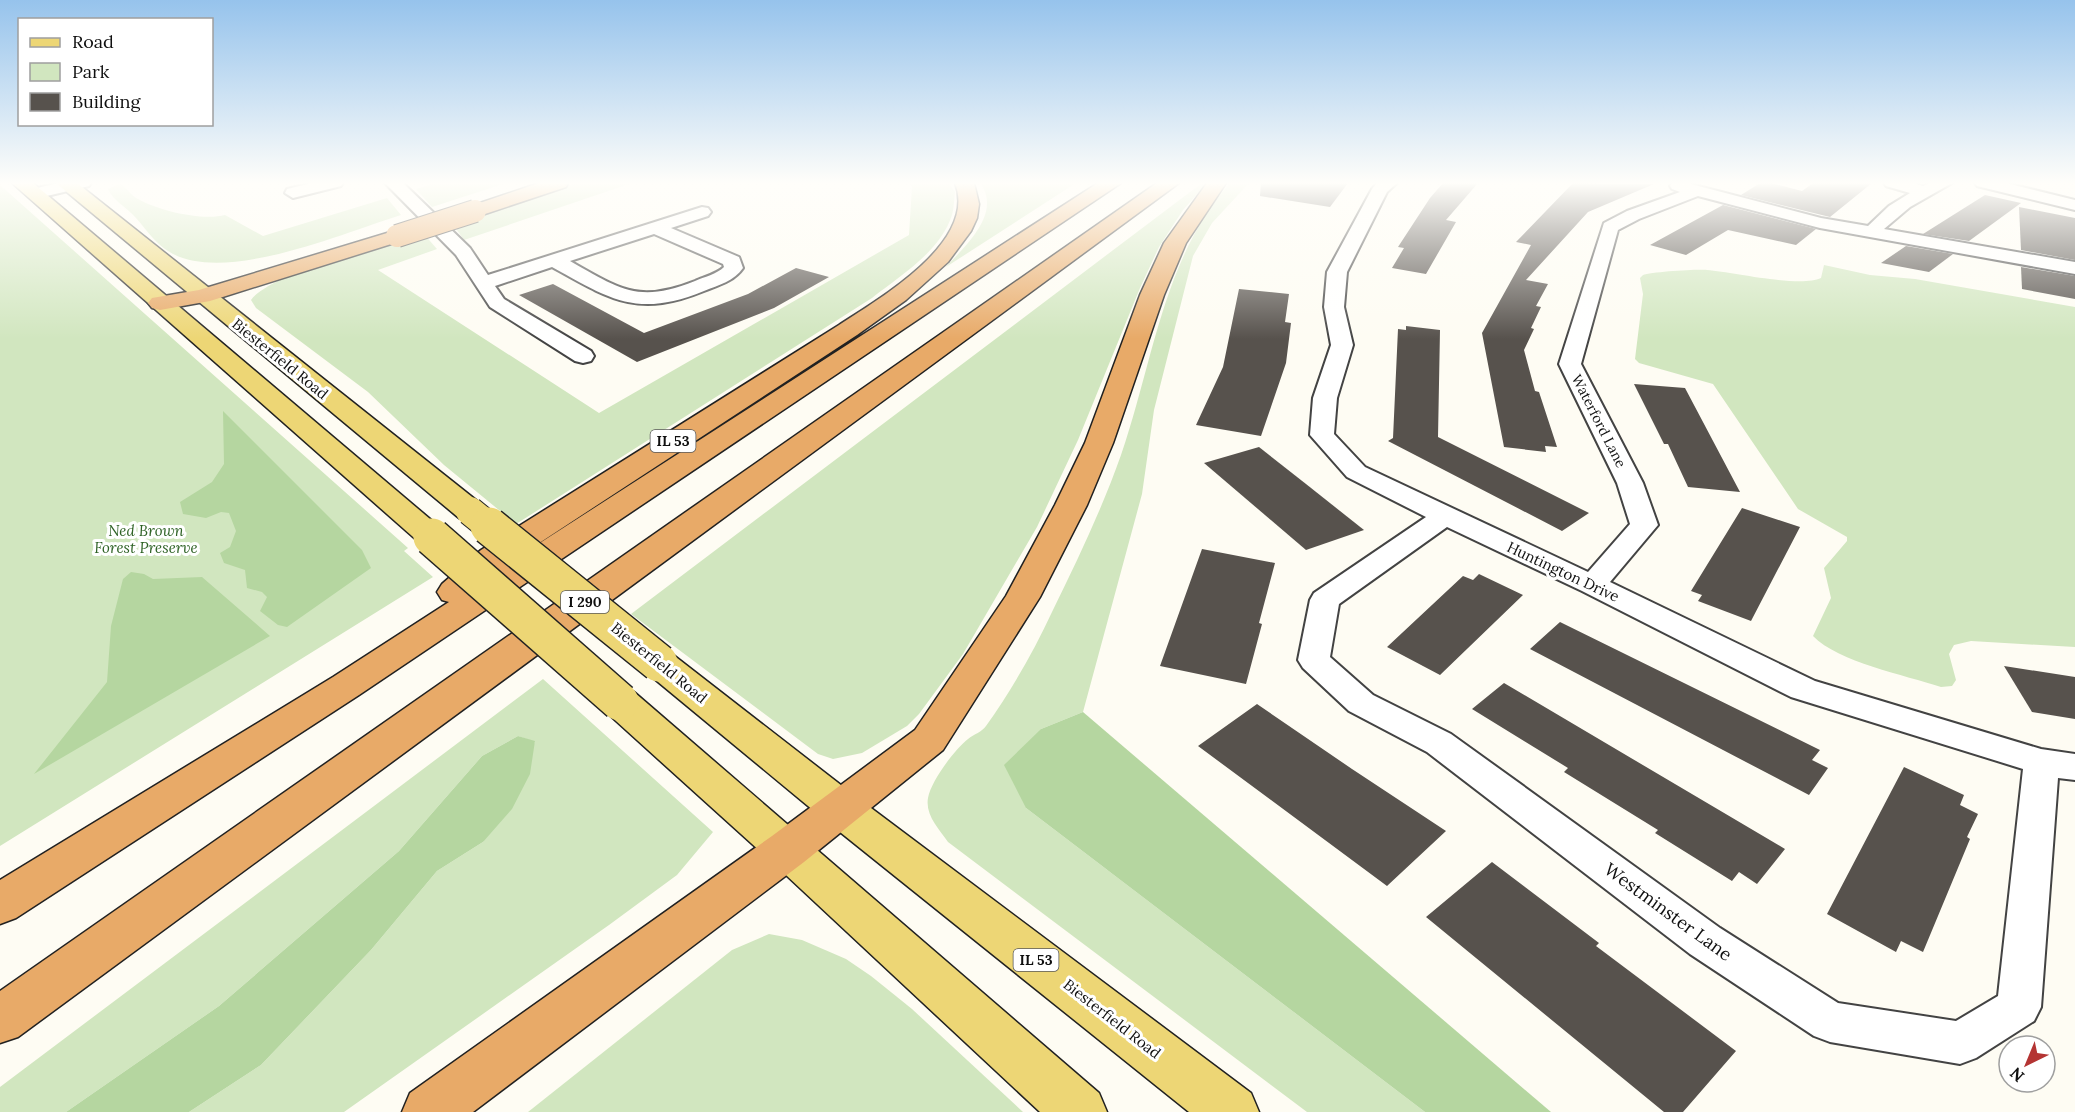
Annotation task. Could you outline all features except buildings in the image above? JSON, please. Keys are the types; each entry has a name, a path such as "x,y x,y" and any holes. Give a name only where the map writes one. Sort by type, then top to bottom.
{"highway":[{"path":"160,303 381,235"},
{"name":"IL 53","path":"346,686 493,557 813,352 914,282 959,235"},
{"path":"0,904 346,686 1033,235"},
{"name":"I 290","path":"0,1020 1097,235"},
{"path":"429,1112 788,849 929,740 1023,597 1099,443 1152,295 1181,235"}],"main road":[{"path":"81,235 432,537 788,849 1080,1112"},
{"name":"Biesterfield Road","path":"130,235 196,292 840,808 1232,1112"}],"street":[{"path":"446,235 463,252 497,303 583,356"},
{"path":"484,283 634,235"},
{"path":"554,260 624,297 642,300 660,299 729,274 734,268 732,261 672,235"},
{"name":"Huntington Drive","path":"1356,235 1337,272 1334,307 1342,345 1325,398 1322,435 1356,472 1803,689 2058,765"},
{"name":"Waterford Lane","path":"1592,585 1644,525 1630,483 1570,364 1608,235"},
{"path":"1883,235 2075,268"},
{"name":"Westminster Lane","path":"1444,516 1325,600 1314,660 1361,703 1439,743 1706,940 1830,1022 1960,1043 2019,1007 2058,765"}],"green space":[{"name":"Ned Brown Forest Preserve","path":"0,235 56,235 408,548 404,551 433,577 0,846"},
{"path":"151,235 343,235 283,253 250,260 219,263 191,260 168,251"},
{"path":"417,235 425,235 437,249 378,270 599,413 909,235 942,235 918,262 872,298 516,524 444,465 368,392 256,308 251,300 262,290 304,270"},
{"path":"460,235 479,235 464,240"},
{"path":"974,235 996,235 946,267"},
{"path":"1133,235 1167,235 1140,288 1078,440 1037,527 963,654 919,714 907,726 862,753 833,759 818,754 631,614"},
{"path":"1194,235 1205,235 1193,256 1154,410 1142,494 1083,712 1041,729 1026,808 1425,1112 1307,1112 948,842 934,822 929,810 928,798 939,774 963,744 984,728 1004,699 1038,641 1071,574 1114,475 1162,313"},
{"path":"1824,265 1870,275 1915,279 2075,307 2075,647 1971,641 1954,645 1949,654 1956,680 1952,686 1941,687 1855,660 1824,645 1813,636 1831,598 1824,568 1847,541 1847,537 1798,509 1713,384 1639,363 1635,359 1643,294 1640,278 1643,275 1702,270 1783,280 1811,281 1821,278"},
{"path":"223,411 362,550 371,568 287,627 278,625 260,611 267,597 262,592 247,588 245,570 224,563 220,553 230,547 236,531 229,513 221,512 206,518 183,514 180,502 212,482 224,464"},
{"path":"131,572 144,574 153,579 202,577 270,636 34,774 107,682 111,626 123,579"},
{"path":"543,679 713,832 677,875 344,1112 189,1112 261,1065 371,950 437,871 483,842 535,742 518,736 482,756 399,851 219,1006 66,1112 0,1112 0,1087"},
{"path":"1083,712 1551,1112 1425,1112 1026,808 1004,765 1041,729"},
{"path":"518,736 535,741 530,774 512,809 483,842 437,871 371,950 261,1065 189,1112 66,1112 219,1006 399,851 482,756"},
{"path":"769,934 802,940 846,959 871,976 912,1009 1023,1112 528,1112 732,950"}]}
